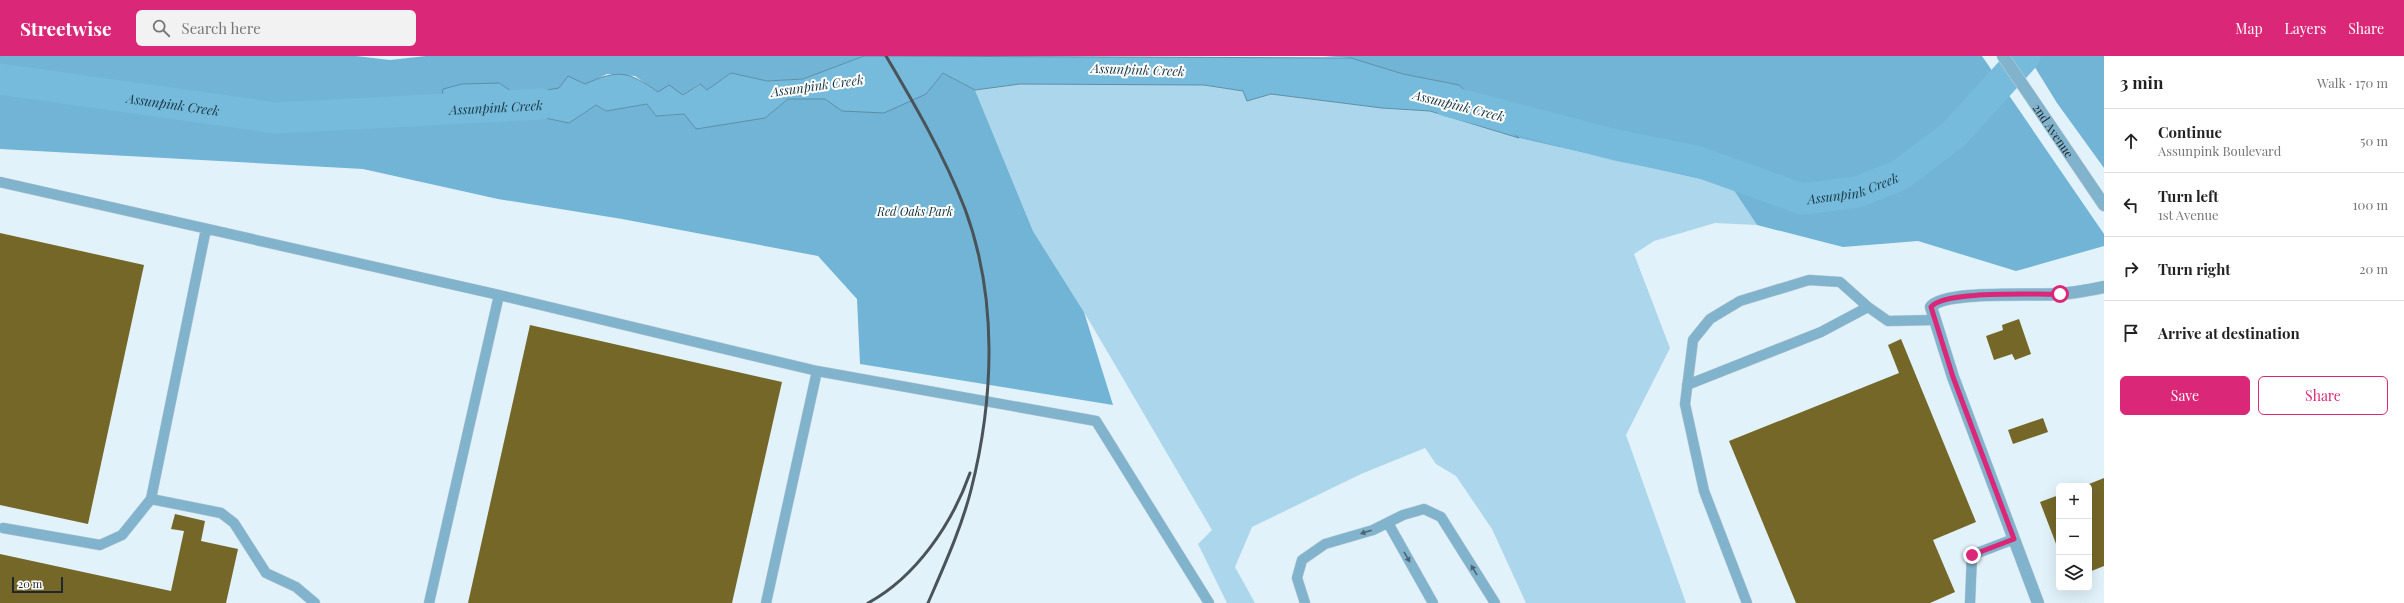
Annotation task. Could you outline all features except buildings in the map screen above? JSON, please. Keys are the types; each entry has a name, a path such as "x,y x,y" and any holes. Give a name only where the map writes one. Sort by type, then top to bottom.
{"street":[{"name":"2nd Avenue","path":"2003,56 2104,205"},
{"path":"2038,603 1953,377 1931,307 1934,302 1946,298 2060,294 2104,287"}],"lane":[{"path":"0,182 499,295 818,371 1096,421 1209,603"},
{"path":"3,528 100,545 122,535 151,499 206,228"},
{"path":"1747,603 1704,491 1685,404 1693,340 1710,318 1740,301 1809,280 1840,282 1868,307 1888,320 1934,320"},
{"path":"429,603 499,295"},
{"path":"1687,385 1821,332 1868,307"},
{"path":"766,603 818,371"},
{"path":"151,499 221,513 234,523 266,573 296,587 314,603"},
{"path":"1305,603 1297,578 1302,560 1325,544 1373,530 1424,509 1441,517 1495,603"},
{"path":"1388,523 1433,603"},
{"path":"1970,603 1972,555 2014,539"}],"shaded area":[{"path":"1020,84 1204,85 1243,91 1248,100 1271,94 1382,108 1430,111 1519,138 1731,186 1757,225 1715,223 1654,241 1634,254 1670,348 1626,435 1686,603 1526,603 1492,529 1456,476 1436,464 1425,448 1361,474 1252,527 1235,567 1255,603 1227,603 1198,544 1212,530 1084,312 1033,231 975,90"}],"green space":[{"name":"Red Oaks Park","path":"0,56 356,56 390,60 426,56 864,56 803,79 767,81 731,73 707,90 699,84 683,95 658,92 635,76 607,74 585,85 517,95 499,83 441,102 490,100 517,117 545,118 569,123 596,105 606,111 647,104 656,116 684,114 765,118 788,99 825,99 843,111 926,94 943,73 975,90 1033,231 1084,312 1113,405 860,364 857,299 818,256 622,219 498,199 363,169 0,149"},
{"path":"1324,56 1982,56 2104,234 2104,246 2016,271 1918,241 1843,247 1757,225 1731,186 1519,138 1459,85 1403,74 1351,58"},
{"path":"2028,56 2104,56 2104,168 2057,103"}],"water":[{"path":"864,56 1351,58 1403,74 1459,85 1519,138 1430,111 1382,108 1271,94 1247,101 1243,91 1204,85 1020,84 975,90 943,73 926,94 884,113 842,111 825,99 788,99 765,118 696,129 684,114 656,116 647,104 606,111 596,105 569,123 545,118 517,117 490,100 441,102 443,89 462,84 499,83 517,95 559,88 568,76 585,84 615,74 631,76 658,92 669,85 683,95 700,84 707,90 731,73 767,81 803,79"}],"waterway":[{"name":"Assunpink Creek","path":"1447,101 1616,145 1696,161 1802,199 1857,192 1900,175 1954,134 2025,56"},
{"name":"Assunpink Creek","path":"0,79 276,118 542,104"}],"railway":[{"path":"886,56 948,169 965,209 976,243 983,278 987,313 989,349 988,385 979,455 971,490 962,519 952,547 928,603"},
{"path":"868,603 902,579 917,564 942,530 953,511 970,473"}],"route":[{"path":"1972,555 2014,539 1953,377 1931,307 1934,302 1946,298 1963,296 2060,294"}]}
